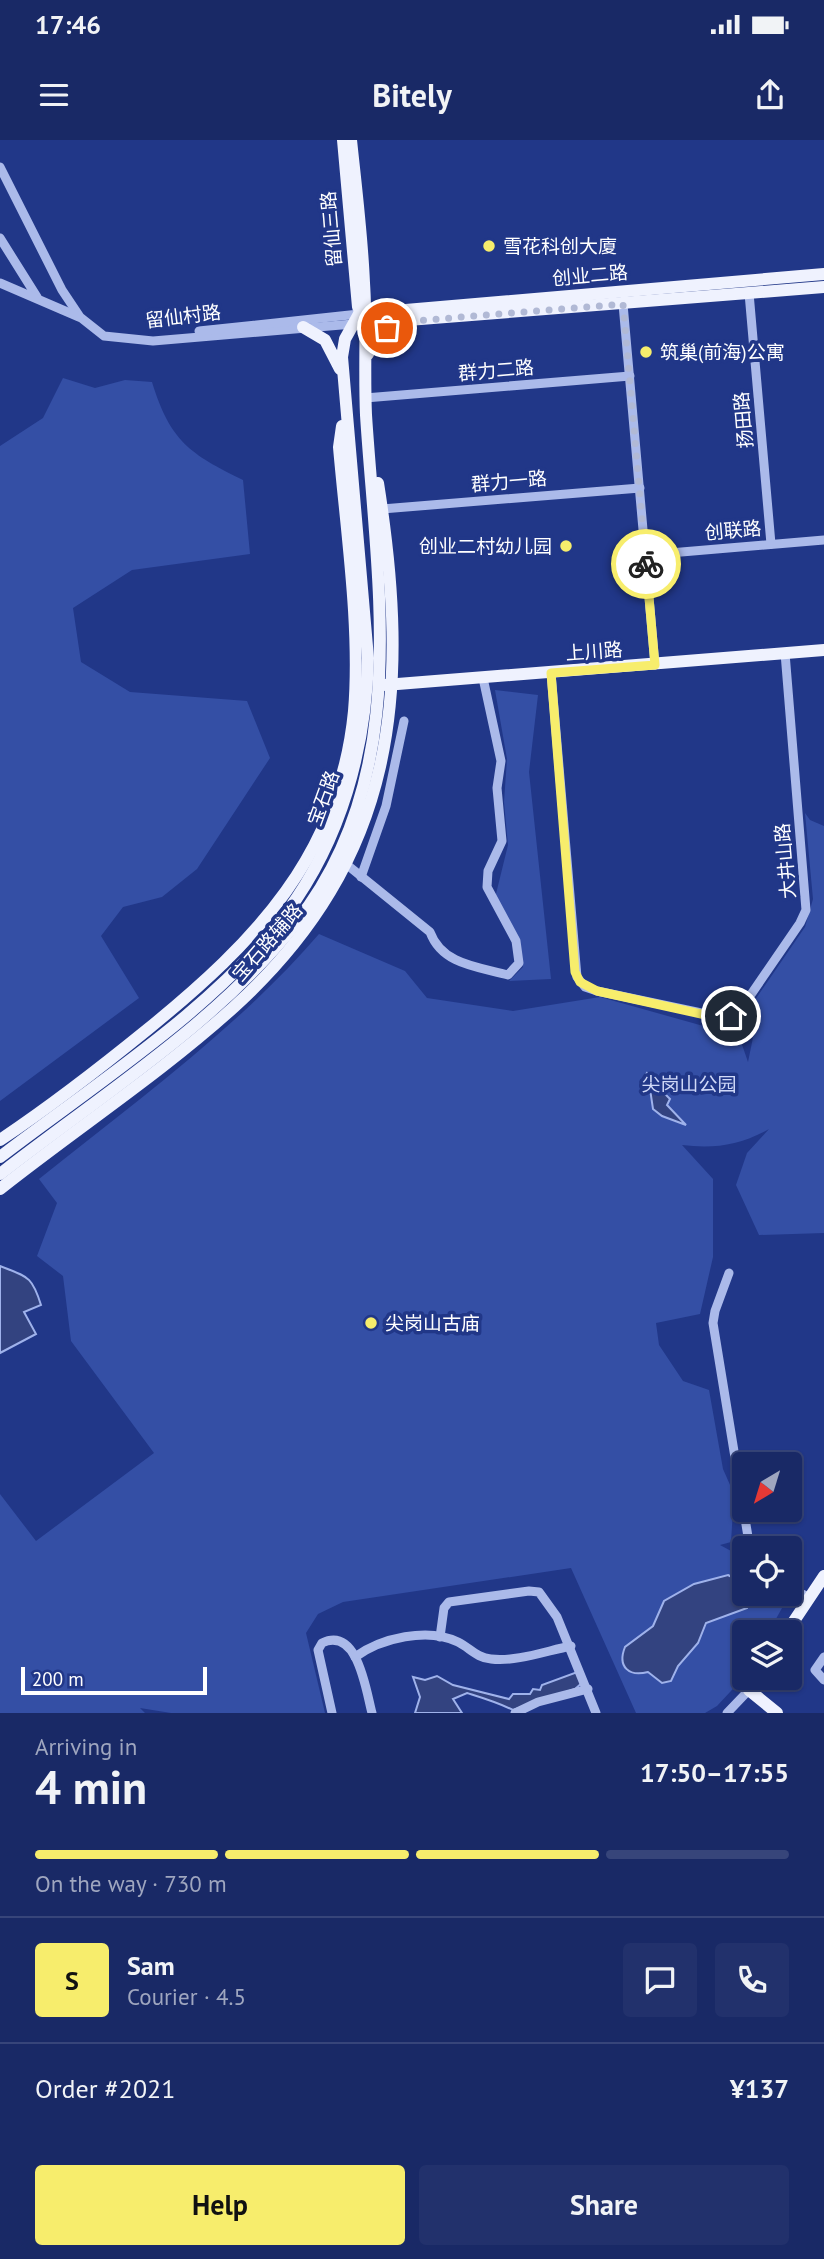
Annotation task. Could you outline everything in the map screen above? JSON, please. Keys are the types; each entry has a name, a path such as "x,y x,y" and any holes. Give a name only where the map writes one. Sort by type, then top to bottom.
{"main road":[{"name":"留仙三路","path":"342,140 361,319"},
{"name":"留仙三路","path":"351,140 364,282 361,319"},
{"name":"创业二路","path":"397,317 824,274"},
{"path":"364,282 369,296 397,317 377,335 364,368"},
{"name":"创业二路","path":"361,319 623,304 824,287"},
{"name":"宝石路","path":"0,1174 189,1030 228,996 297,922 325,879 365,783 377,724 381,685 361,319"},
{"name":"宝石路","path":"0,1157 219,986 287,914 313,872 352,779 364,722 381,685 367,645 344,405 343,345 361,319"},
{"path":"303,327 326,340 343,383"},
{"name":"宝石路辅路","path":"0,1189 196,1039 236,1005 307,929 346,864 376,786 389,726 381,685 394,658 382,509 366,403"},
{"name":"宝石路辅路","path":"0,1140 129,1045 228,960 290,889 320,838 342,776 356,681 339,447 344,405"},
{"name":"上川路","path":"381,685 824,650"},
{"path":"794,1620 824,1576"},
{"path":"758,1690 777,1713"},
{"path":"761,1690 790,1713"}],"street":[{"path":"0,167 11,184 62,290 80,317"},
{"path":"0,190 11,184"},
{"path":"0,239 37,299"},
{"path":"0,283 80,317 104,336 138,338"},
{"name":"扬田路","path":"749,293 771,544"},
{"path":"623,304 655,665"},
{"name":"留仙村路","path":"138,338 153,341 361,319"},
{"name":"留仙村路","path":"138,338 361,319"},
{"name":"群力二路","path":"366,403 630,376"},
{"name":"群力一路","path":"382,509 640,488"},
{"name":"创联路","path":"646,555 824,540"},
{"name":"大井山路","path":"551,673 575,972 580,982 591,990 719,1018 736,1013 804,914 807,900 785,653"},
{"path":"346,864 430,932 435,945 450,958 508,975 519,963 516,941 487,887 488,872 502,841 497,788 501,761 483,678"},
{"path":"361,877 386,806 404,721"},
{"path":"729,1273 713,1323 748,1536"},
{"path":"440,1637 443,1608 449,1602 532,1591 544,1597 570,1646 596,1713"},
{"path":"802,1594 809,1597"},
{"path":"355,1657 393,1640 440,1637 494,1660 570,1646"},
{"path":"332,1713 318,1654 319,1646 326,1641 340,1641 355,1657 372,1713"},
{"path":"824,1657 815,1670 824,1680"},
{"path":"516,1713 538,1702 588,1689"},
{"path":"727,1713 748,1690"}],"green space":[{"path":"63,378 95,388 125,380 152,382 166,419 184,443 209,462 243,480 250,554 132,570 73,608 81,662 130,692 247,701 270,758 197,869 162,897 123,907 101,936 139,998 0,1101 0,446 43,418"},
{"path":"495,690 538,695 529,772 551,979 509,981 523,967 519,940 495,898 508,845 504,802 507,759"},
{"name":"尖岗山公园","path":"805,813 810,820 824,826 824,1233 759,1235 736,1185 747,1153 769,1129 748,1139 727,1144 682,1145 713,1179 713,1257 700,1314 656,1323 659,1345 683,1381 709,1390 723,1469 732,1489 731,1542 720,1545 732,1552 732,1606 783,1606 775,1620 732,1620 732,1690 717,1706 705,1713 636,1713 571,1568 343,1602 318,1614 306,1633 325,1713 171,1713 140,1708 145,1713 0,1713 0,1494 36,1541 154,1453 71,1341 63,1276 37,1256 57,1203 39,1179 220,1032 255,1001 319,934 405,971 427,998 513,1011 600,997 739,1036 748,1062 756,1023 746,1013 805,927 813,899"}],"shaded area":[{"path":"647,1073 668,1090 665,1094 670,1099 667,1105 686,1125 662,1116 653,1109 650,1089 644,1077"},
{"path":"0,1266 28,1279 35,1288 41,1305 24,1312 36,1334 0,1353"},
{"path":"728,1575 732,1577 732,1606 747,1608 706,1623 698,1643 678,1666 671,1681 662,1683 648,1672 635,1673 626,1669 623,1660 625,1647 653,1626 664,1601 694,1584"},
{"path":"580,1671 583,1682 575,1689 513,1710 467,1693 453,1699 462,1713 415,1713 420,1697 413,1677 425,1680 437,1676 453,1685 509,1699 513,1694 530,1694 533,1689 540,1690 542,1685"}],"way so far":[{"path":"387,328 401,322 623,304 646,564"}],"place":[{"name":"雪花科创大廈","path":"489,246"},
{"name":"筑巢(前海)公寓","path":"646,352"},
{"name":"创业二村幼儿园","path":"566,546"},
{"name":"尖岗山古庙","path":"371,1323"}],"route":[{"path":"646,564 655,665 551,673 573,965 580,982 591,990 719,1018 731,1016"}]}
